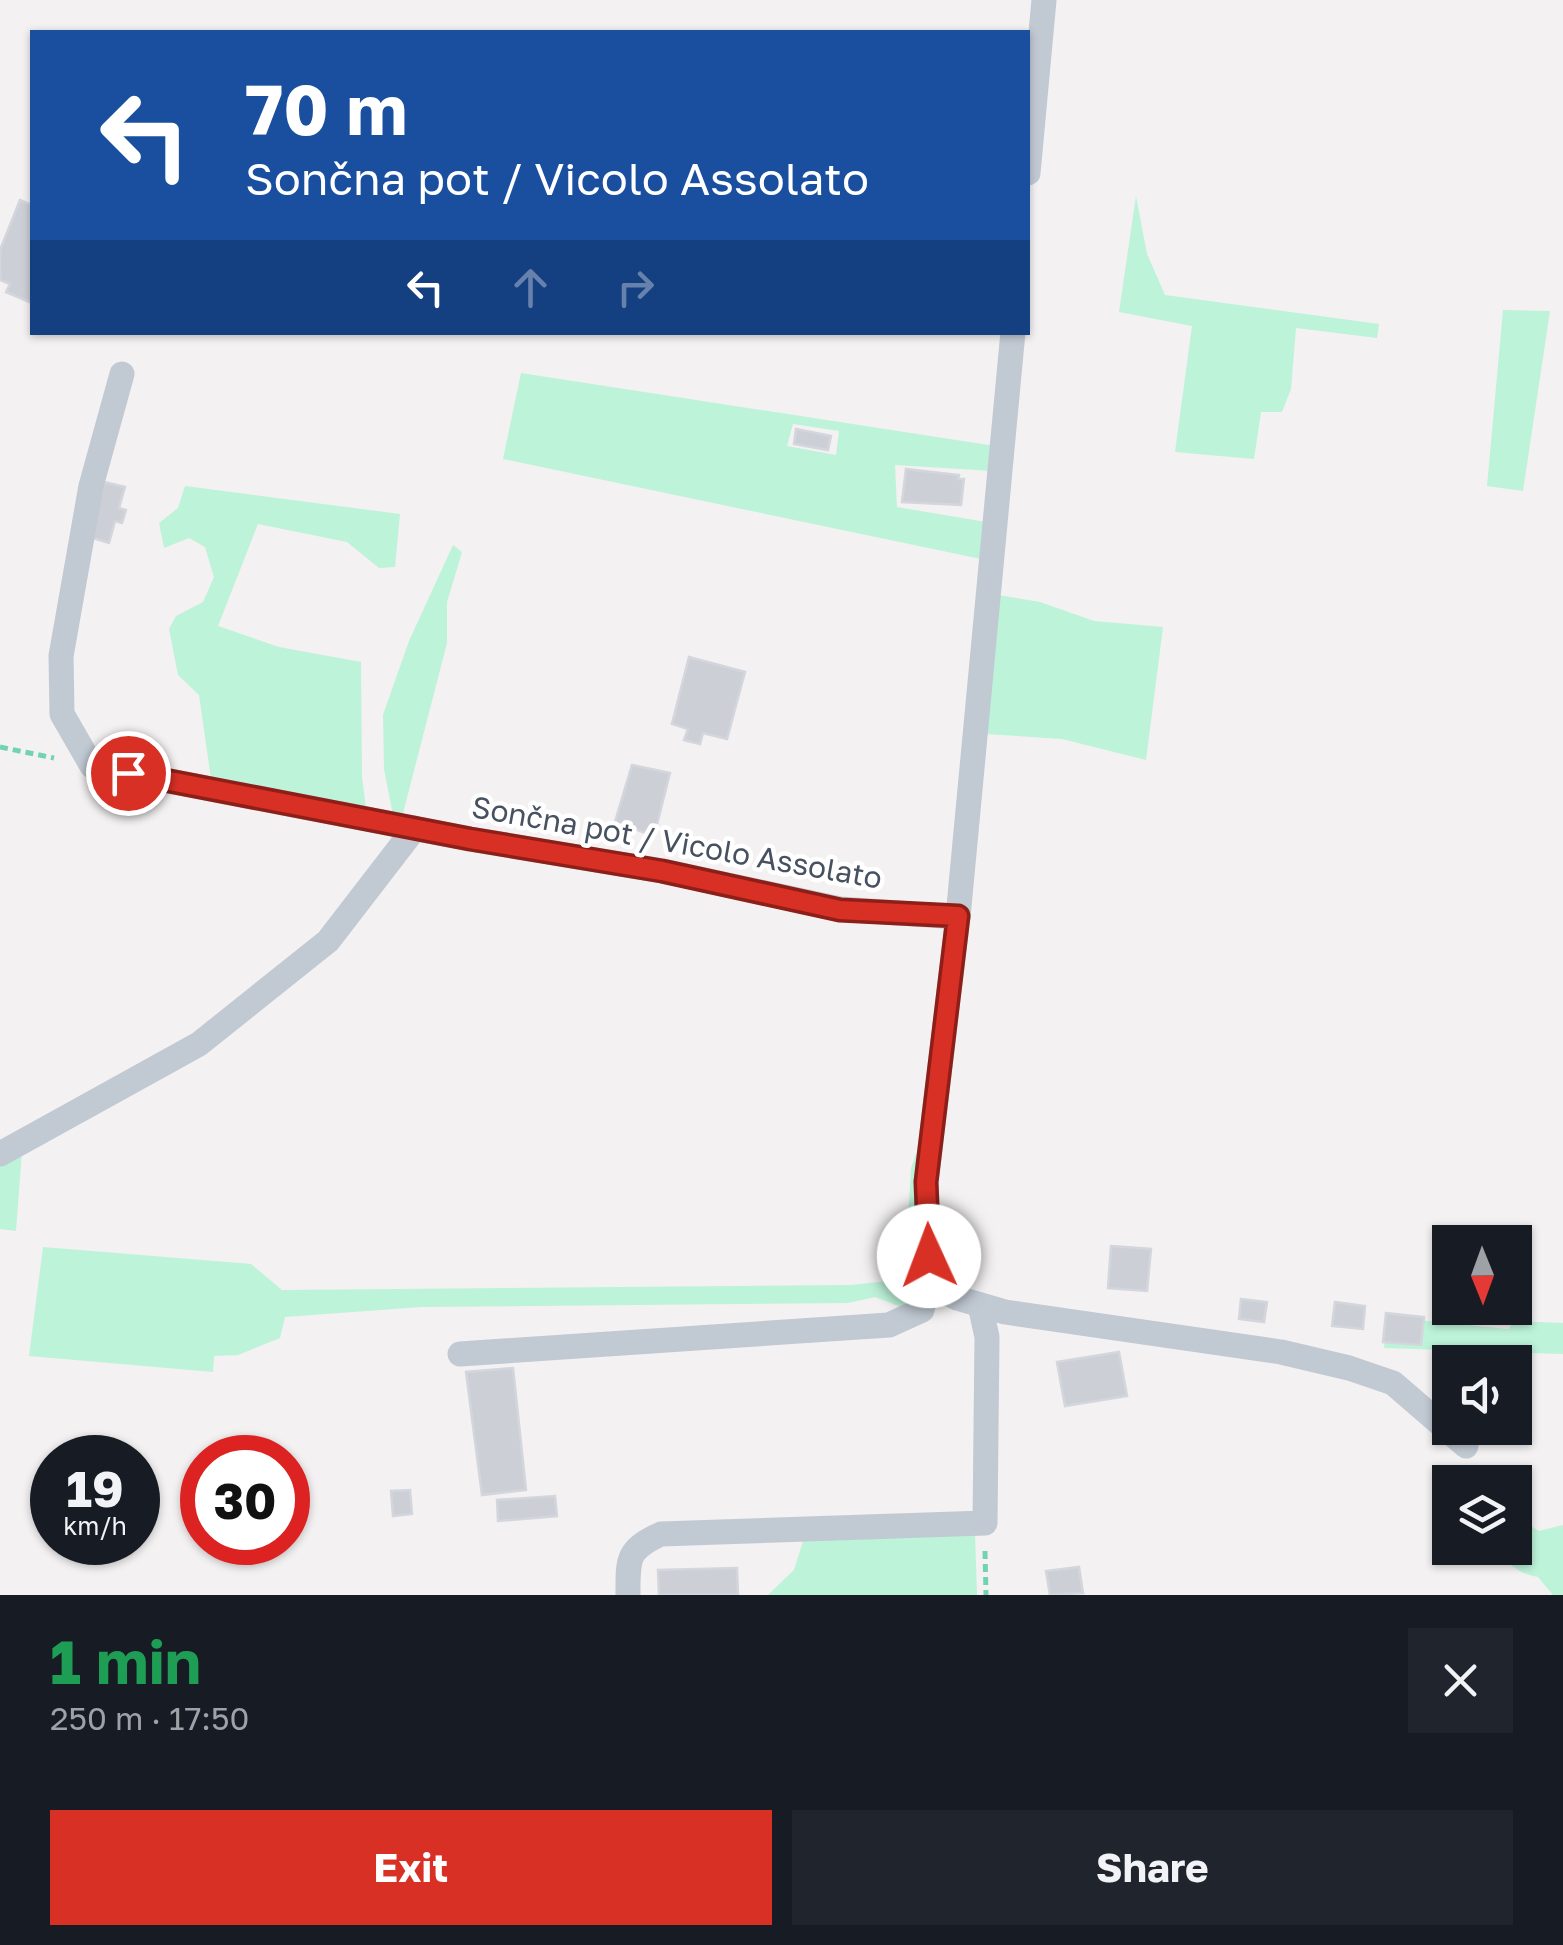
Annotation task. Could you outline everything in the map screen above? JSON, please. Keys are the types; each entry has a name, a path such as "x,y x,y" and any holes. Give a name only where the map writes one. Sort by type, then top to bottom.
{"street":[{"path":"1030,152 1044,0"},
{"path":"460,1354 889,1325 922,1310 930,1276 926,1182 958,916 1012,335"},
{"path":"92,766 62,714 60,656 91,486 122,374"},
{"name":"Sončna pot / Vicolo Assolato","path":"92,766 662,871 840,910 958,916"},
{"path":"0,1154 199,1044 328,941 415,828"},
{"path":"930,1276 940,1290 1006,1312 1280,1352 1350,1368 1393,1383 1466,1446"},
{"path":"628,1595 628,1561 640,1544 660,1534 985,1523 987,1337 980,1305"}],"path":[{"path":"0,747 92,766"},
{"path":"985,1523 986,1595"}],"green space":[{"path":"1136,196 1147,254 1165,295 1379,324 1377,338 1296,328 1291,389 1282,412 1261,412 1254,459 1175,452 1192,326 1119,312"},
{"path":"1503,310 1550,311 1523,491 1487,486"},
{"path":"521,373 995,446 993,471 895,465 897,507 986,522 981,559 503,459","holes":["793,424 839,431 836,455 787,446"]},
{"path":"185,486 400,514 395,567 379,568 347,542 258,524 218,626 279,647 361,662 366,807 212,786 199,695 178,675 169,629 176,616 203,602 214,577 205,547 189,538 164,548 159,523 178,508"},
{"path":"453,545 462,552 447,602 447,643 401,821 393,815 384,769 383,715 409,641"},
{"path":"998,595 1040,602 1094,621 1163,627 1146,760 1062,739 986,734"},
{"path":"919,1146 916,1295 901,1307 875,1297 848,1303 421,1307 285,1317 280,1338 238,1355 214,1356 213,1372 29,1356 43,1247 251,1264 282,1290 850,1285 899,1280 905,1269 911,1168"},
{"path":"22,1151 16,1231 0,1229 0,1163"},
{"path":"1387,1317 1432,1321 1432,1325 1508,1329 1512,1325 1532,1325 1532,1322 1563,1323 1563,1354 1532,1353 1532,1345 1384,1348"},
{"path":"1563,1525 1563,1595 1553,1595 1538,1577 1511,1565 1532,1565 1532,1527 1539,1531"},
{"path":"975,1534 977,1595 768,1595 794,1570 805,1535"}],"building":[{"path":"20,200 30,204 30,302 6,292 10,284 0,280 0,250"},
{"path":"796,429 831,436 828,450 794,444"},
{"path":"906,469 959,475 958,479 964,479 961,505 902,502"},
{"path":"104,482 125,487 119,508 126,510 122,523 115,521 109,543 89,537"},
{"path":"689,657 745,672 727,739 703,733 700,744 684,740 688,729 672,724"},
{"path":"632,765 670,773 654,836 615,822"},
{"path":"1111,1246 1151,1249 1147,1291 1108,1288"},
{"path":"1241,1299 1267,1302 1264,1322 1239,1319"},
{"path":"1335,1302 1365,1306 1363,1329 1332,1326"},
{"path":"1386,1313 1424,1317 1421,1345 1383,1342"},
{"path":"1119,1352 1127,1396 1065,1406 1057,1362"},
{"path":"513,1368 526,1490 482,1495 466,1372"},
{"path":"410,1490 412,1514 393,1516 391,1491"},
{"path":"555,1496 557,1516 498,1521 497,1500"},
{"path":"1079,1567 1083,1593 1050,1595 1046,1571"},
{"path":"737,1568 738,1595 659,1595 658,1570"}],"route":[{"path":"128,773 470,839 662,871 840,910 958,916 926,1182 929,1256"}]}
